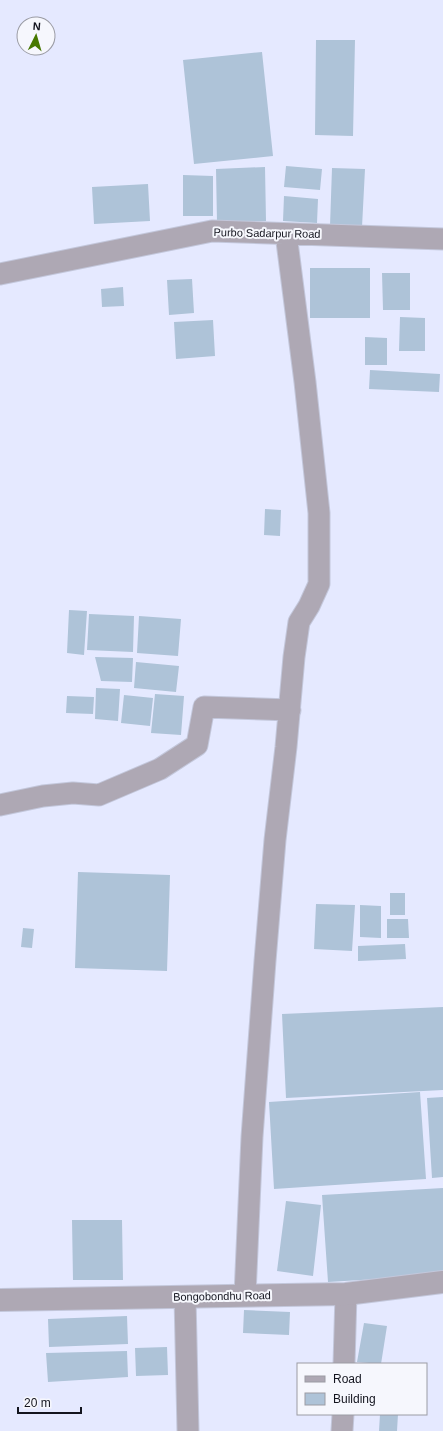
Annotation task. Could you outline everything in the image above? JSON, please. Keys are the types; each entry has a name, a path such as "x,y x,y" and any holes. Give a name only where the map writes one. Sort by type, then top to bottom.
{"street":[{"name":"Purbo Sadarpur Road","path":"0,274 212,231 443,238"},
{"path":"245,1295 252,1137 264,968 275,840 290,710 294,657 299,622 309,606 319,584 319,513 308,405 286,234"},
{"path":"0,805 42,796 73,793 100,795 160,769 197,745 204,707 290,710"},
{"name":"Bongobondhu Road","path":"0,1300 346,1294 443,1282"},
{"path":"344,1363 346,1294"},
{"path":"185,1296 188,1431"},
{"path":"342,1431 343,1415"}],"building":[{"path":"316,40 355,40 353,136 315,135"},
{"path":"262,52 273,156 194,164 183,60"},
{"path":"286,166 322,169 320,190 284,187"},
{"path":"265,167 266,221 217,222 216,169"},
{"path":"332,168 365,169 362,227 330,226"},
{"path":"183,175 213,176 213,216 183,216"},
{"path":"148,184 150,221 94,224 92,187"},
{"path":"284,196 318,199 317,223 283,221"},
{"path":"310,268 370,268 370,318 310,318"},
{"path":"382,273 410,273 410,310 383,310"},
{"path":"192,279 194,313 169,315 167,280"},
{"path":"123,287 124,306 102,307 101,289"},
{"path":"400,317 425,318 425,351 399,351"},
{"path":"213,320 215,356 176,359 174,322"},
{"path":"365,337 387,338 387,365 365,365"},
{"path":"370,370 440,374 439,392 369,389"},
{"path":"265,509 281,510 280,536 264,535"},
{"path":"69,610 87,611 84,655 67,653"},
{"path":"89,614 134,616 133,652 87,650"},
{"path":"139,616 181,619 178,656 137,653"},
{"path":"95,657 133,658 132,682 101,681"},
{"path":"136,662 179,666 176,692 134,688"},
{"path":"96,688 120,689 118,721 95,719"},
{"path":"155,694 184,696 181,735 151,733"},
{"path":"124,695 153,698 150,726 121,723"},
{"path":"67,696 94,697 93,714 66,713"},
{"path":"78,872 170,875 167,971 75,968"},
{"path":"390,893 405,893 405,915 390,915"},
{"path":"316,904 355,905 352,951 314,949"},
{"path":"360,905 381,906 381,938 360,937"},
{"path":"387,919 408,919 409,938 387,938"},
{"path":"23,928 34,929 32,948 21,947"},
{"path":"405,944 406,959 358,961 358,946"},
{"path":"443,1007 443,1090 286,1098 282,1014"},
{"path":"420,1092 426,1179 274,1189 269,1102"},
{"path":"443,1097 443,1177 432,1178 427,1098"},
{"path":"443,1188 443,1275 328,1282 322,1195"},
{"path":"286,1201 321,1205 313,1276 277,1271"},
{"path":"72,1220 122,1220 123,1280 73,1280"},
{"path":"244,1310 290,1312 289,1335 243,1333"},
{"path":"127,1316 128,1344 49,1347 48,1319"},
{"path":"364,1323 387,1326 381,1363 357,1362"},
{"path":"167,1347 168,1375 136,1376 135,1348"},
{"path":"127,1351 128,1377 48,1382 46,1353"},
{"path":"380,1415 398,1415 397,1431 379,1431"}]}
